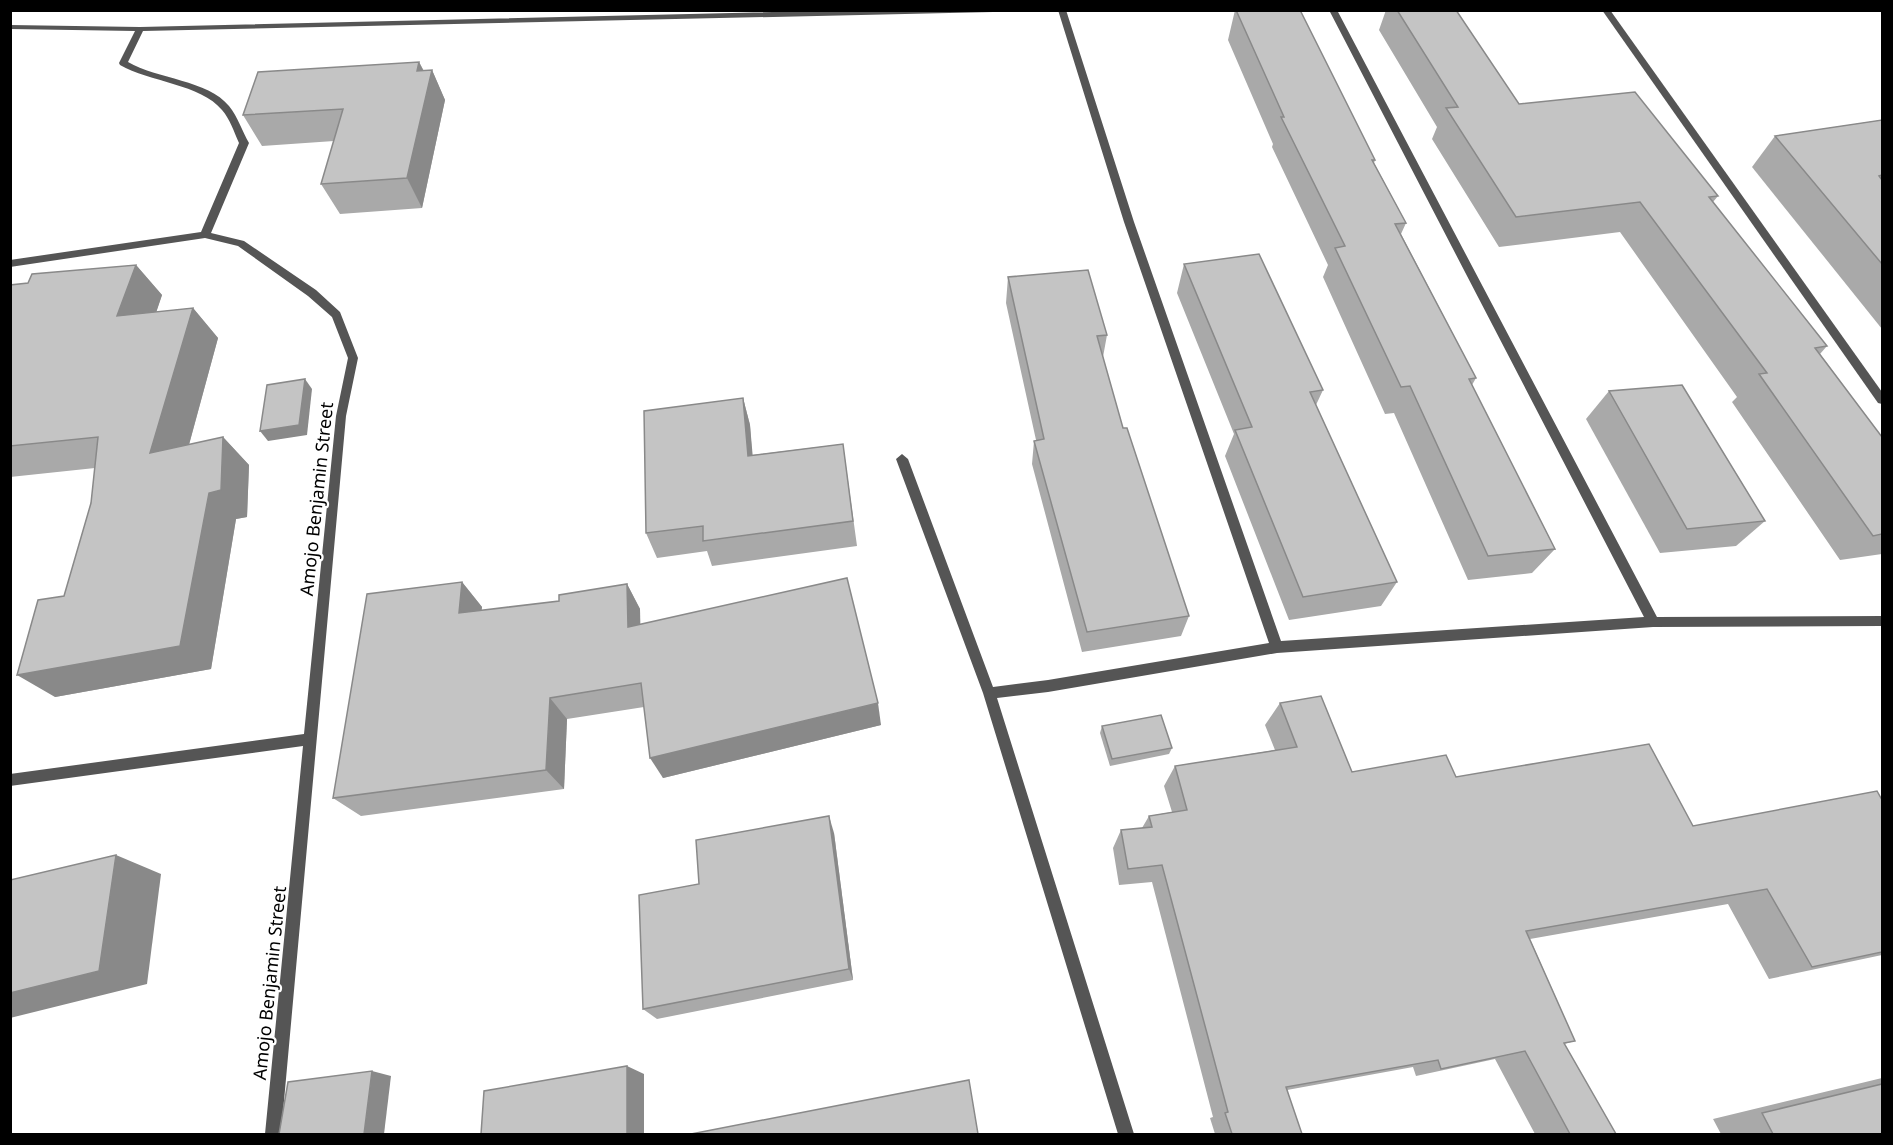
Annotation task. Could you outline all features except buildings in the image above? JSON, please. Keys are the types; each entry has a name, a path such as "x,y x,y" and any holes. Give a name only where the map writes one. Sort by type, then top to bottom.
{"street":[{"path":"10,27 140,29 993,10"},
{"path":"1062,10 1129,222 1277,647"},
{"path":"1333,10 1653,622"},
{"path":"1606,10 1882,400"},
{"path":"10,264 206,235 244,142 223,106 188,86 132,70 123,63 140,29"},
{"name":"Amojo Benjamin Street","path":"206,235 241,243 312,293 336,315 353,358 341,416 273,1134"},
{"path":"902,459 989,693 1126,1134"},
{"path":"989,693 1047,686 1277,647 1653,622 1882,621"},
{"path":"10,780 311,739"}]}
